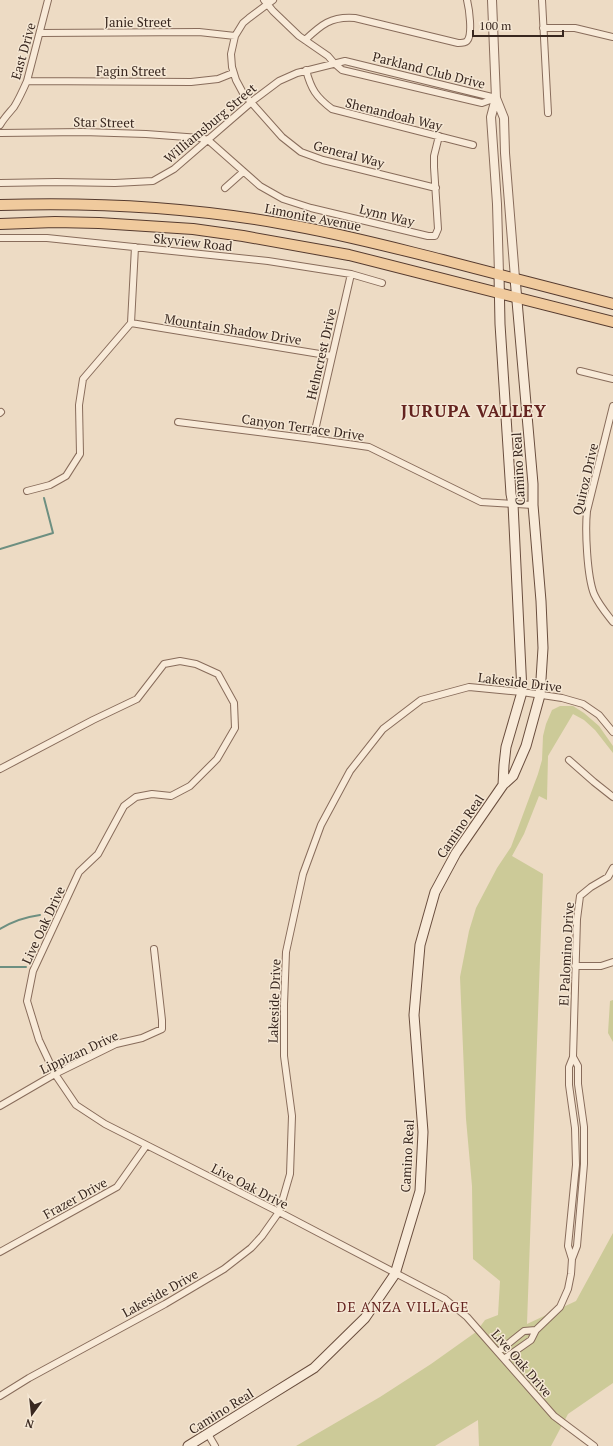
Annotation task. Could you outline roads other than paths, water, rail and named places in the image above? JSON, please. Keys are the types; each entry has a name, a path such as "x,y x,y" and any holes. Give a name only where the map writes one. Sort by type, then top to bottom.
{"main road":[{"name":"Limonite Avenue","path":"0,205 53,204 142,206 235,216 285,224 338,234 613,304"},
{"path":"0,224 55,222 99,223 193,229 243,236 349,255 613,322"},
{"name":"Camino Real","path":"499,274 500,324 510,487 513,504 522,692 506,747 504,785"},
{"name":"Camino Real","path":"188,1446 314,1368 365,1318 395,1274 420,1191 423,1132 414,1015 420,945 435,892 456,853 504,785 513,776 526,746 540,695 543,648 541,601 533,505 532,468 515,278"}],"street":[{"name":"East Drive","path":"0,125 13,108 27,81 48,0"},
{"path":"233,73 231,60 235,36 243,23 266,2 273,0"},
{"path":"305,40 320,25 334,19 346,17 462,43 466,42 469,37 467,0"},
{"name":"Camino Real","path":"492,0 496,98 491,117 499,274"},
{"path":"542,0 548,113"},
{"path":"266,2 280,18 305,40 328,56 334,63"},
{"path":"543,28 575,28 613,38"},
{"name":"Janie Street","path":"40,33 199,32 235,36"},
{"name":"Parkland Club Drive","path":"334,63 345,61 496,98"},
{"name":"Parkland Club Drive","path":"334,63 342,70 482,103 496,98"},
{"name":"Williamsburg Street","path":"0,183 115,183 152,181 174,169 252,102 279,82 293,74 334,63"},
{"name":"Shenandoah Way","path":"306,70 316,95 332,109 474,145"},
{"name":"Fagin Street","path":"27,81 191,82 218,79 233,73"},
{"name":"General Way","path":"233,73 239,86 282,137 301,152 323,160 436,188"},
{"name":"Camino Real","path":"496,98 504,118 515,278"},
{"name":"Star Street","path":"0,133 83,132 146,134 200,138 208,140"},
{"name":"Lynn Way","path":"208,140 243,172 269,191 296,204 428,236 435,236 438,229 434,156 439,136"},
{"path":"225,188 243,172"},
{"name":"Skyview Road","path":"0,238 47,238 268,261 351,274 382,283"},
{"path":"27,491 50,486 66,476 80,454 79,405 83,379 131,323 135,247"},
{"name":"Helmcrest Drive","path":"313,439 351,274"},
{"name":"Mountain Shadow Drive","path":"131,323 332,356"},
{"path":"580,370 613,379"},
{"name":"Quiroz Drive","path":"613,406 587,511 586,521 589,576 594,593 602,609 613,622"},
{"name":"Canyon Terrace Drive","path":"178,422 313,439 369,448 481,502 533,505"},
{"name":"Live Oak Drive","path":"0,769 93,720 137,699 164,664 180,661 196,664 218,674 234,703 235,728 217,759 190,786 171,796 152,794 136,797 124,806 98,854 79,872 33,971 27,1001 39,1040 55,1074 76,1105 105,1124 279,1212 445,1299 467,1317 554,1416 594,1446"},
{"name":"Lakeside Drive","path":"0,1396 29,1378 165,1304 224,1269 251,1248 262,1236 279,1212 290,1174 292,1116 284,1056 286,952 303,874 321,824 350,771 383,729 421,700 469,687 522,692 562,698 583,704 599,715 613,732"},
{"path":"569,760 613,797"},
{"name":"El Palomino Drive","path":"572,1259 568,1246 576,1165 575,1128 569,1085 569,1067 573,1057 577,919 580,896 591,887 608,877 613,868"},
{"name":"Lippizan Drive","path":"0,1106 55,1074 116,1044 142,1038 162,1029 154,949"},
{"path":"575,966 601,966 613,962"},
{"name":"El Palomino Drive","path":"504,1359 531,1340 536,1330 560,1307 568,1290 572,1259 576,1246 584,1164 584,1127 578,1084 578,1066 573,1057"},
{"name":"Frazer Drive","path":"0,1252 117,1187 146,1146"},
{"name":"El Palomino Drive","path":"498,1352 524,1331 536,1330"},
{"path":"520,1335 526,1343"},
{"path":"208,1434 215,1446"}],"waterway":[{"path":"0,549 53,533 44,498"},
{"path":"0,929 19,920 40,915"},
{"path":"0,967 26,967"}],"district":[{"name":"JURUPA VALLEY","path":"474,411"},
{"name":"DE ANZA VILLAGE","path":"403,1307"}]}
